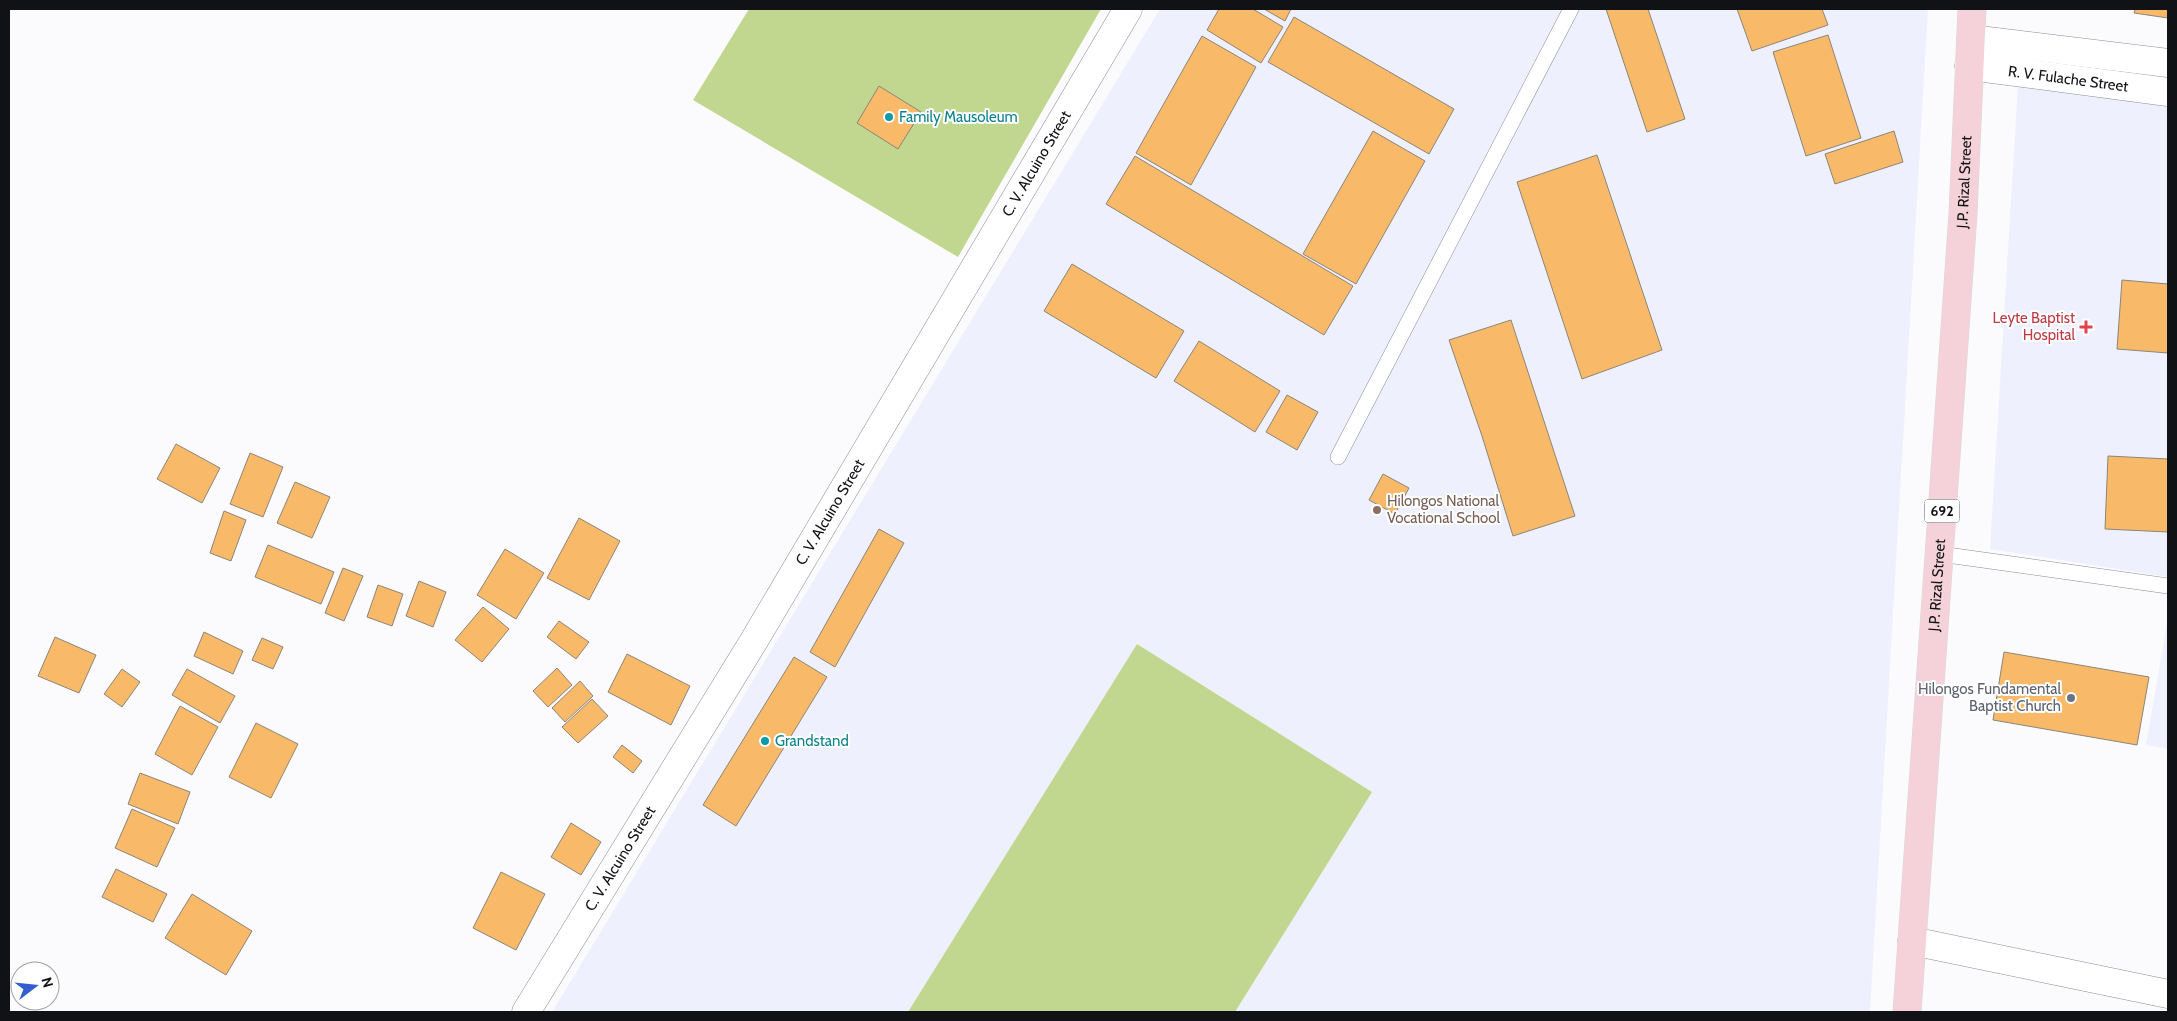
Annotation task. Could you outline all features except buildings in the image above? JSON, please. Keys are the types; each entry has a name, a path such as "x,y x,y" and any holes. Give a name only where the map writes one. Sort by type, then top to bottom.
{"main road":[{"name":"J.P. Rizal Street","path":"1907,1012 1965,186 1972,9"}],"street":[{"name":"C. V. Alcuino Street","path":"526,1012 760,631 1128,9"},
{"path":"1971,39 2168,63"},
{"name":"R. V. Fulache Street","path":"1969,66 2168,92"},
{"path":"1912,941 2168,994"}],"lane":[{"path":"1338,457 1571,9"},
{"path":"1940,554 2168,586"}],"shaded area":[{"name":"Hilongos National Vocational School","path":"1160,9 1928,9 1870,1012 552,1012"},
{"name":"Leyte Baptist Hospital","path":"2018,84 2168,105 2168,577 1990,549"},
{"path":"2168,617 2168,749 2146,745"}],"green space":[{"path":"749,9 1101,9 958,257 693,100"},
{"path":"1137,644 1372,792 1235,1012 908,1012"}],"place":[{"name":"Family Mausoleum","path":"889,117"},
{"name":"Leyte Baptist Hospital","path":"2086,327"},
{"name":"Hilongos National Vocational School","path":"1377,510"},
{"name":"Hilongos Fundamental Baptist Church","path":"2071,698"},
{"name":"Grandstand","path":"765,741"}]}
